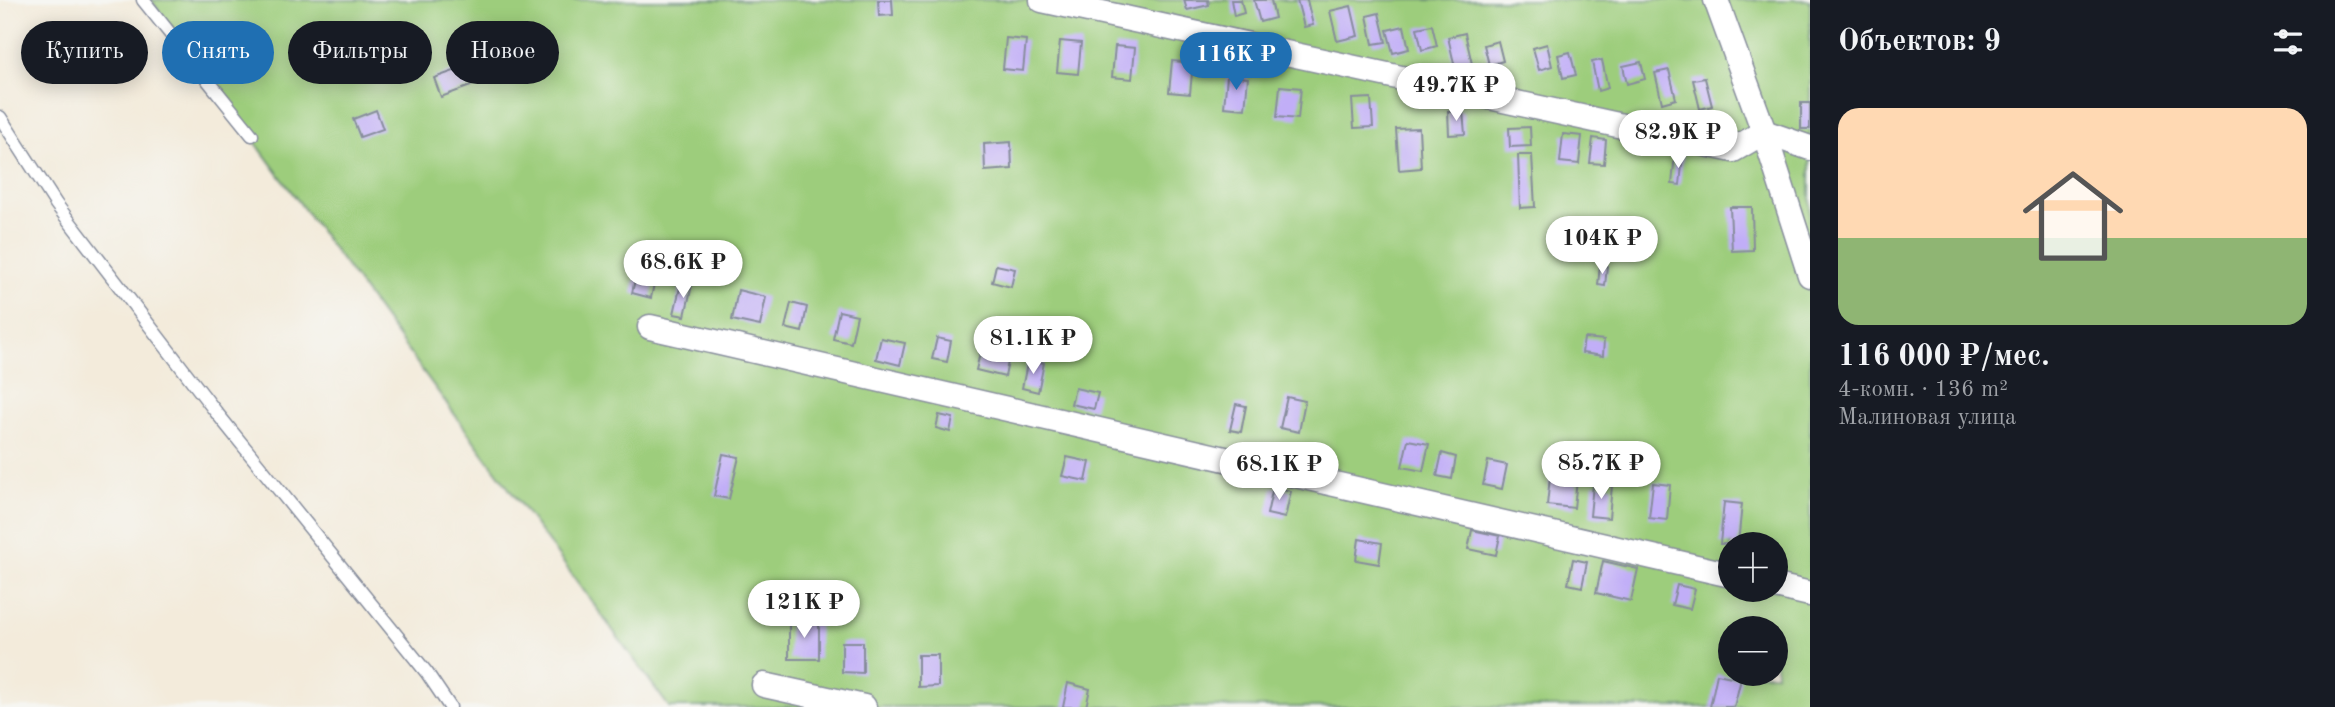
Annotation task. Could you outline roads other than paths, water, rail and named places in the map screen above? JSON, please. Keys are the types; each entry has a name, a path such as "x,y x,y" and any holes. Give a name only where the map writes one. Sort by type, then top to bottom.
{"street":[{"path":"1042,0 1733,150 1764,132 1810,148"},
{"path":"1716,0 1764,132 1810,275"},
{"path":"650,327 1718,572"},
{"path":"1788,589 1810,594"},
{"path":"764,685 864,707"}],"lane":[{"path":"144,0 252,135"},
{"path":"0,117 64,215 216,412 427,673 450,707"}]}
